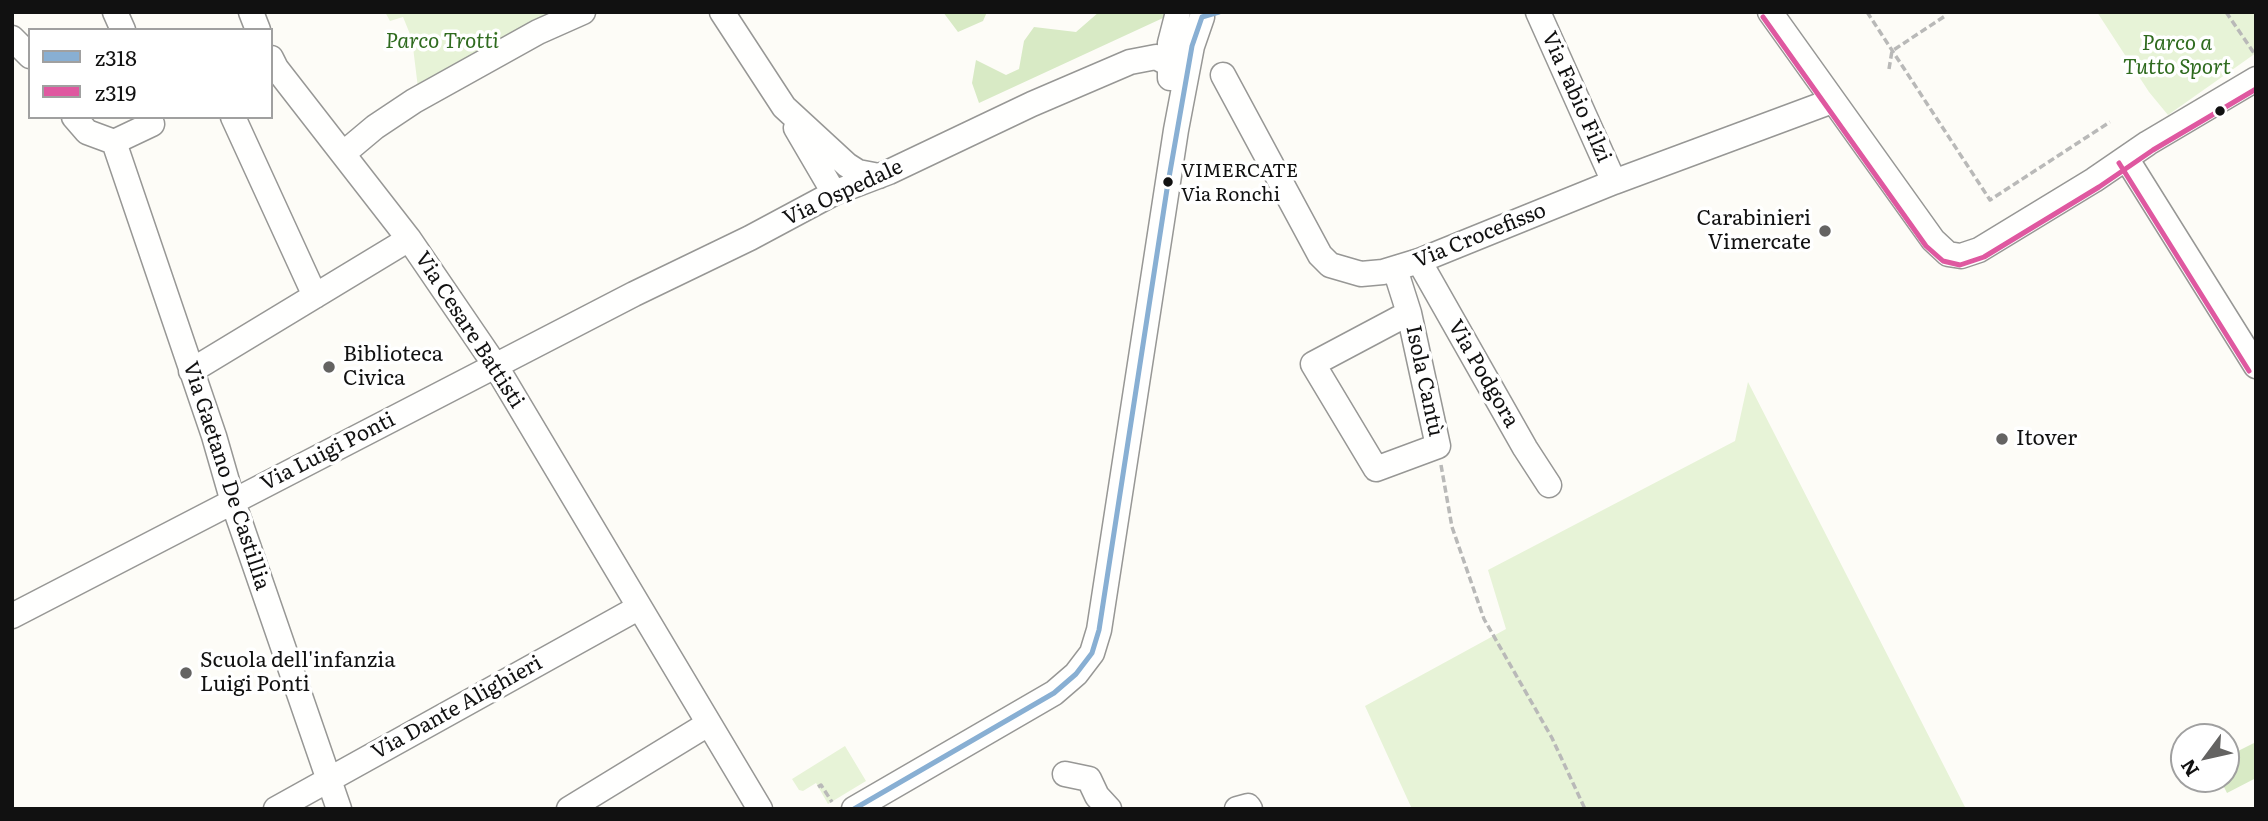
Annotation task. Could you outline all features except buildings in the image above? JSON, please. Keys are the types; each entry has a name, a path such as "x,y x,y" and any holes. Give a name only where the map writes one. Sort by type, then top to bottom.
{"street":[{"path":"115,12 122,28"},
{"path":"344,153 375,127 414,101 538,32 583,12"},
{"path":"722,12 784,107 834,193"},
{"name":"Via Fabio Filzi","path":"1538,12 1614,182"},
{"path":"1770,12 1933,240 1948,254 1961,256 1979,250 2256,79"},
{"path":"843,805 1054,693 1076,674 1091,653 1099,630 1176,130 1197,13"},
{"path":"1176,130 1169,64 1170,43 1197,13"},
{"path":"12,38 28,54"},
{"path":"1169,64 1192,46"},
{"name":"Via Ospedale","path":"495,365 834,193 879,176 1032,104 1130,62 1156,57 1169,64"},
{"name":"Via Cesare Battisti","path":"273,65 409,239 495,365 760,809"},
{"name":"Via Crocefisso","path":"1223,75 1325,261 1337,268 1361,274 1395,269 1419,261 1614,182 1832,101"},
{"path":"784,107 847,165 858,172 879,176"},
{"path":"234,119 315,296"},
{"path":"81,125 114,142 157,120"},
{"name":"Via Gaetano De Castillia","path":"114,142 233,502 340,809"},
{"path":"2126,158 2256,366"},
{"path":"191,370 409,239"},
{"name":"Via Podgora","path":"1419,261 1525,448 1549,485"},
{"name":"Isola Cantù","path":"1395,269 1409,313 1438,446 1376,469 1313,364 1409,313"},
{"name":"Via Luigi Ponti","path":"12,617 495,365"},
{"name":"Via Dante Alighieri","path":"276,809 638,608"},
{"path":"569,809 708,724"},
{"path":"1065,774 1089,779 1097,796 1109,809"},
{"path":"1237,809 1248,806 1250,809"}],"path":[{"path":"1867,12 1990,201 2110,122"},
{"path":"2226,12 2256,56"},
{"path":"1889,69 1892,51 1945,16"},
{"path":"1438,446 1452,527 1484,619 1552,738 1585,809"},
{"path":"818,787 821,785 843,805"}],"green space":[{"name":"Parco Trotti","path":"385,12 557,12 418,88 412,39 403,17 390,21"},
{"path":"943,12 987,12 983,21 958,32"},
{"path":"1099,12 1166,12 1163,18 979,103 972,83 976,60 1006,75 1019,69 1024,41 1034,27 1076,32"},
{"name":"Parco a Tutto Sport","path":"2097,12 2256,12 2256,53 2168,115 2149,92"},
{"path":"1748,382 1966,809 1412,809 1365,706 1506,629 1488,570 1735,441"},
{"path":"2256,742 2256,778 2240,786 2240,750"},
{"path":"845,746 866,781 828,804 816,783 803,791 799,790 792,779"}],"transit line":[{"name":"z318","path":"854,809 1054,693 1076,674 1092,653 1099,630 1167,189 1192,46 1202,17 1219,12"},
{"name":"z319","path":"1763,17 1926,246 1943,261 1960,265 1984,257 2099,187 2153,150 2256,89"},
{"name":"z319","path":"2119,163 2249,371"}],"place":[{"name":"VIMERCATE Via Ronchi","path":"1168,182"},
{"name":"Carabinieri Vimercate","path":"1825,231"},
{"name":"Biblioteca Civica","path":"329,367"},
{"name":"Itover","path":"2002,439"},
{"name":"Scuola dell'infanzia Luigi Ponti","path":"186,673"}]}
